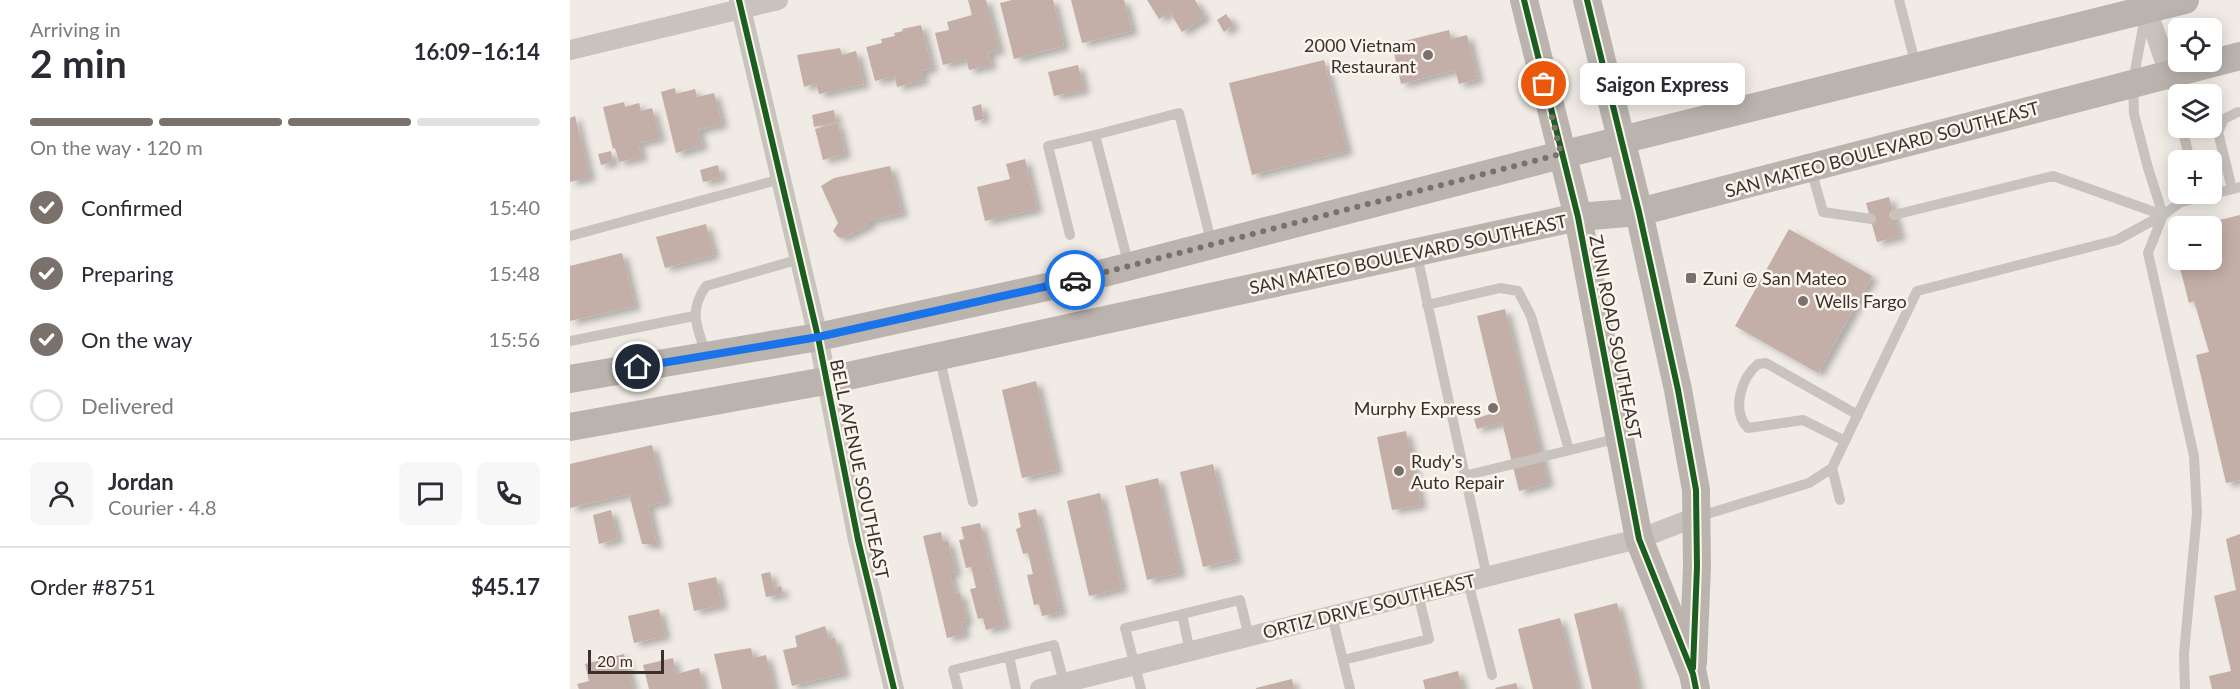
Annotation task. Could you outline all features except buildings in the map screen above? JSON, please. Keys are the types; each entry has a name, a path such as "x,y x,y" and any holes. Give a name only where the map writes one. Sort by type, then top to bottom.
{"main road":[{"name":"ZUNI ROAD SOUTHEAST","path":"1524,0 1578,217 1639,539 1694,682"},
{"name":"ZUNI ROAD SOUTHEAST","path":"1587,0 1640,212 1678,390 1696,490 1697,567 1694,682"},
{"path":"570,379 818,337 1065,283 1561,154 1916,67 2145,5 2186,0"},
{"name":"SAN MATEO BOULEVARD SOUTHEAST","path":"570,427 825,381 1578,217 1640,212 2240,56"}],"street":[{"path":"570,50 740,5 778,0"},
{"name":"BELL AVENUE SOUTHEAST","path":"740,5 818,337 858,540 894,689"},
{"path":"2145,5 2169,74"},
{"name":"ORTIZ DRIVE SOUTHEAST","path":"1040,689 1065,686 1135,665 1639,539 1696,517"}],"lane":[{"path":"1899,0 1916,67"},
{"path":"2145,5 2133,82 2134,114 2163,214 2148,253 2194,456 2197,513 2184,654 2185,689"},
{"path":"2169,74 2172,84"},
{"path":"2236,188 2218,132 2224,119 2238,112"},
{"path":"1070,235 1048,146 1179,113 1212,245"},
{"path":"1095,135 1129,266"},
{"path":"1810,167 1823,212 1871,219"},
{"path":"1894,215 2053,176 2163,214"},
{"path":"570,236 781,179"},
{"path":"1696,517 1809,483 1832,468 1917,291 2117,240 2163,214 2175,204"},
{"path":"1416,252 1464,476 1492,675"},
{"path":"707,356 694,316 697,299 706,286 800,259"},
{"path":"1427,305 1500,288 1518,291 1531,316 1569,450"},
{"path":"570,341 694,316"},
{"path":"939,356 973,502"},
{"path":"1845,441 1803,420 1748,428 1742,422 1739,412 1739,402 1746,378 1758,364 1766,363 1858,415"},
{"path":"1464,476 1620,438"},
{"path":"1832,468 1840,500"},
{"path":"1343,660 1429,639 1418,594"},
{"path":"1141,689 1125,628 1240,600 1249,637"},
{"path":"1182,614 1190,652"},
{"path":"1332,616 1350,689"},
{"path":"958,689 953,670 1054,645 1065,686"},
{"path":"1009,656 1016,689"}],"cycle path":[{"path":"739,0 818,337 858,540 894,689"},
{"path":"1524,0 1578,217 1639,539 1693,674 1696,689"},
{"path":"1587,0 1639,212 1678,390 1696,490 1697,567 1693,668"}],"way so far":[{"path":"1075,280 1561,154 1544,84"}],"place":[{"name":"2000 Vietnam Restaurant","path":"1428,55"},
{"name":"Saigon Express","path":"1544,84"},
{"name":"Zuni @ San Mateo","path":"1691,278"},
{"name":"Wells Fargo","path":"1803,301"},
{"name":"Murphy Express","path":"1493,408"},
{"name":"Rudy's Auto Repair","path":"1399,471"}],"route":[{"path":"638,367 818,337 1075,280"}]}
